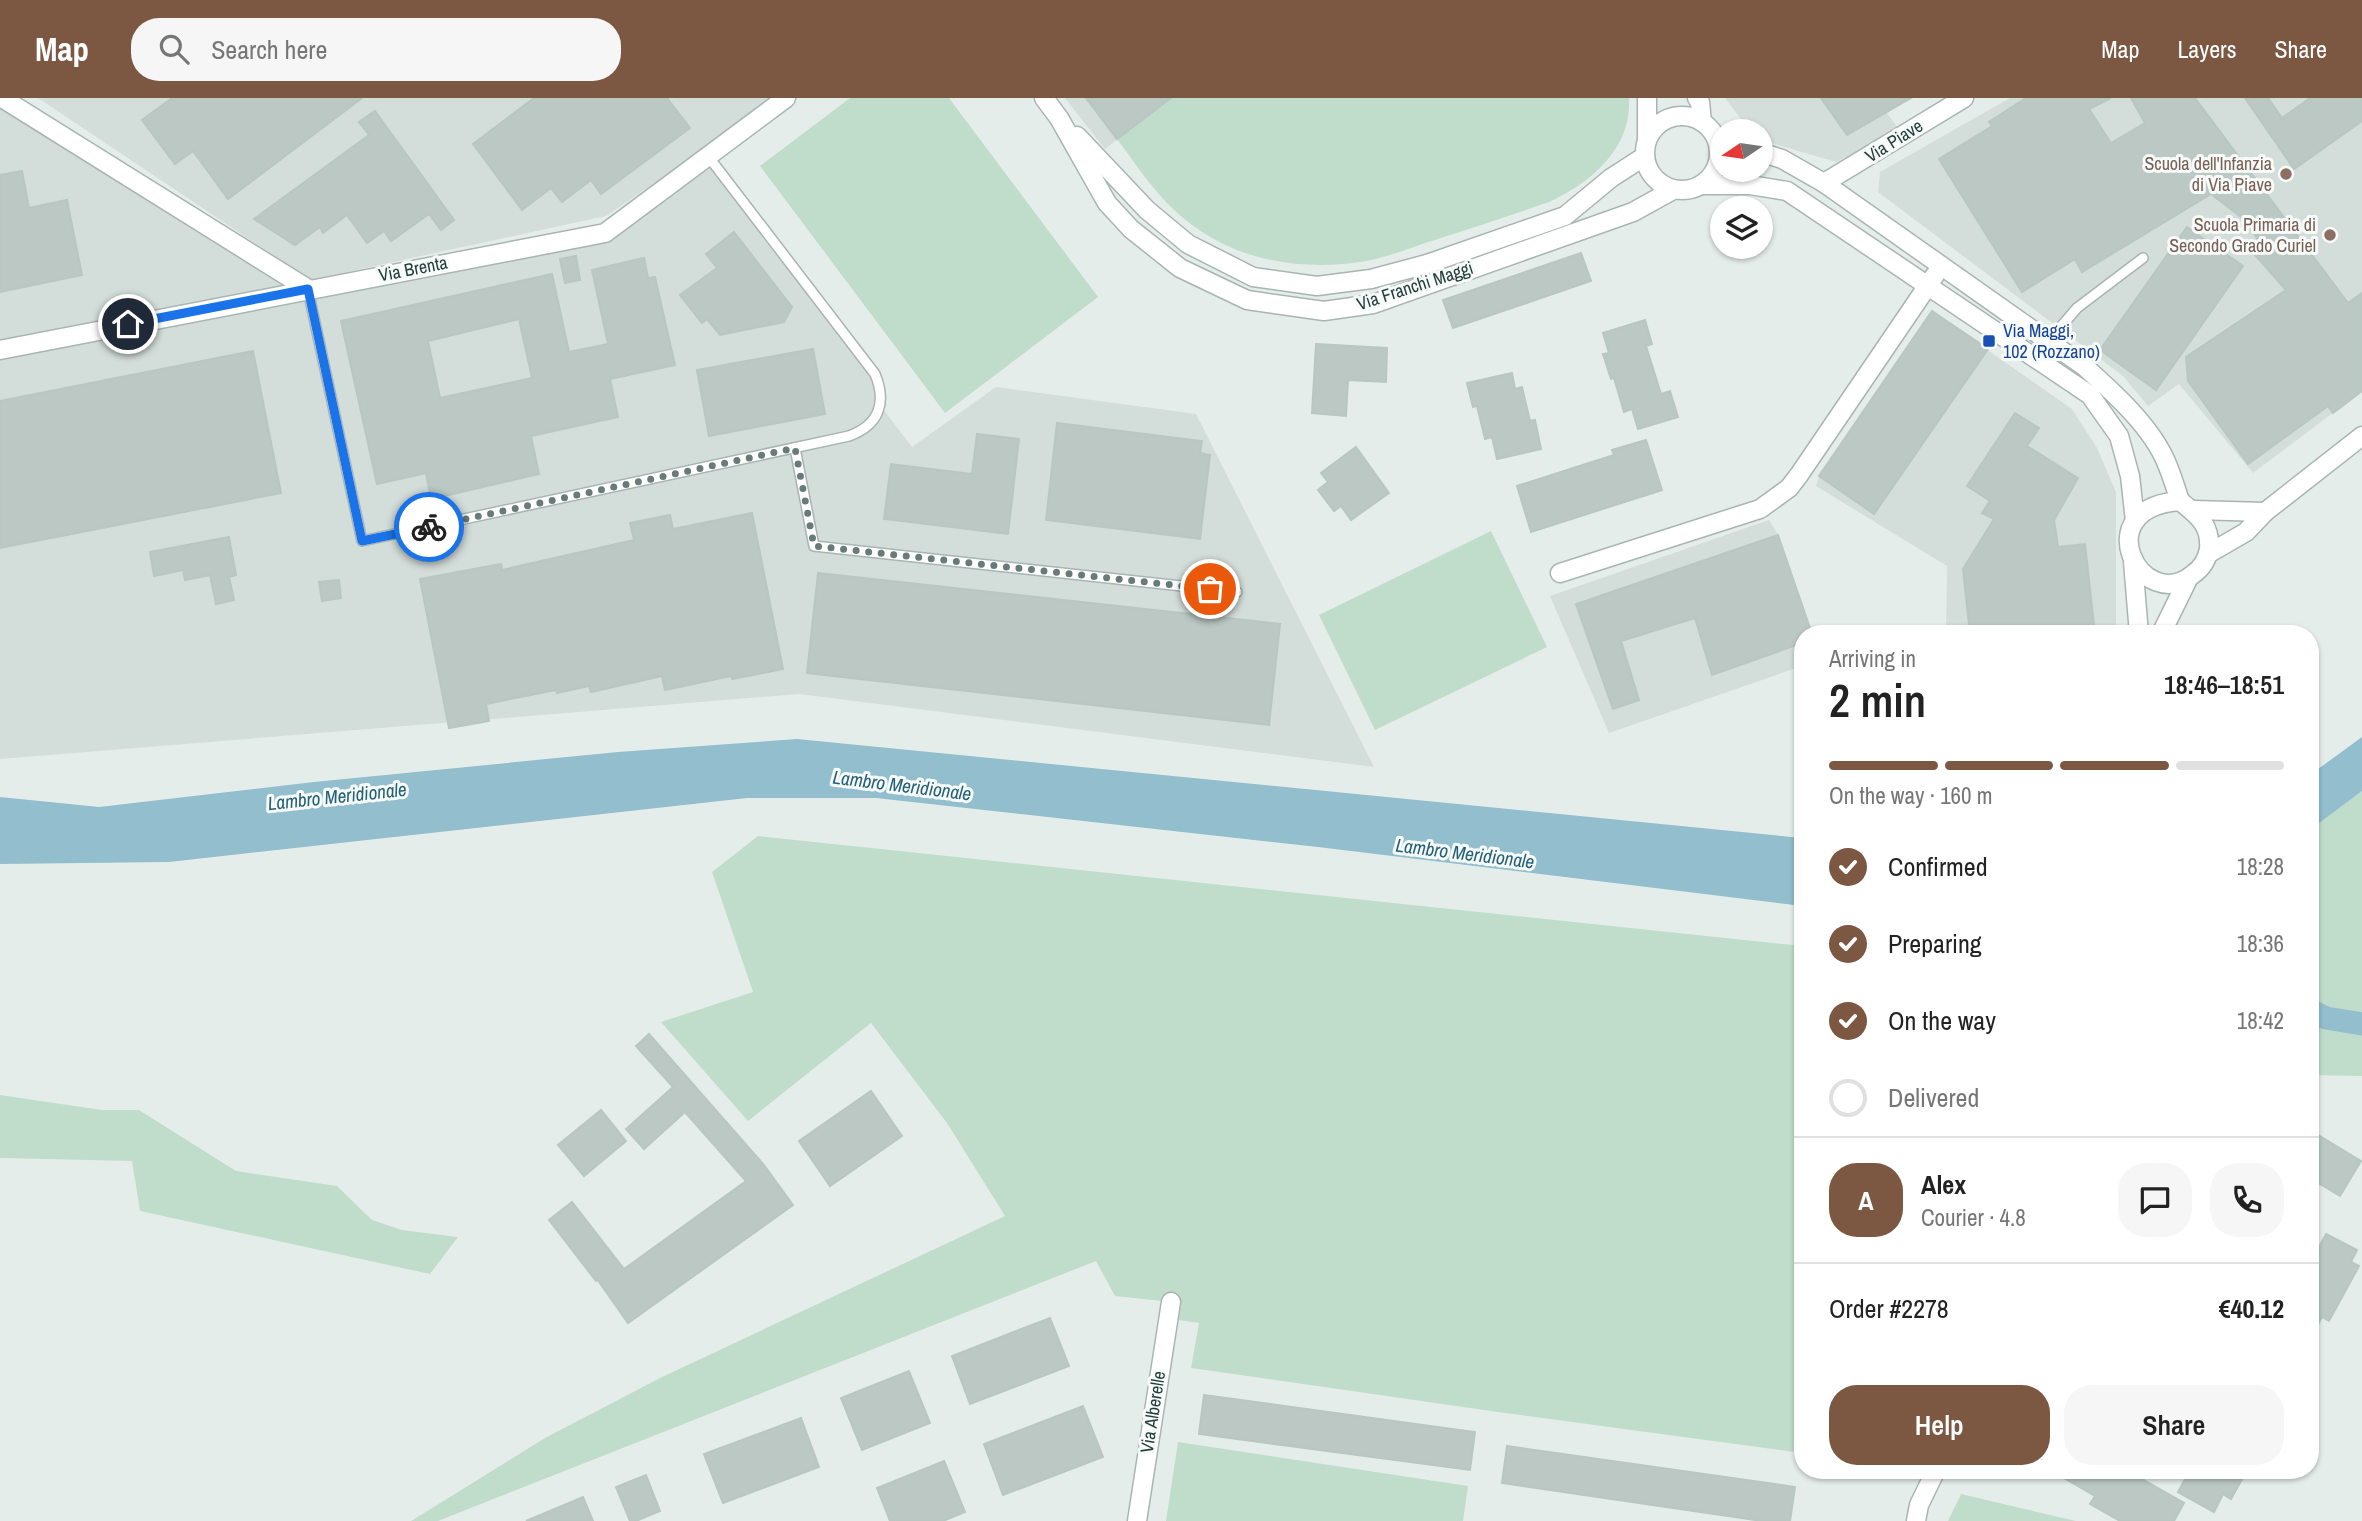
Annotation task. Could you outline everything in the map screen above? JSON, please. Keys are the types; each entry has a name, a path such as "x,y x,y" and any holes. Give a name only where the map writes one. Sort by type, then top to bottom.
{"street":[{"path":"2,98 308,289"},
{"name":"Via Brenta","path":"0,350 605,233 786,98"},
{"name":"Via Franchi Maggi","path":"1044,98 1059,118 1147,209 1188,244 1253,276 1317,286 1371,279 1427,264 1565,215 1646,148"},
{"path":"1647,98 1646,148 1653,178 1671,191 1690,190 1703,185 1750,185 1787,191 2090,395 2119,436 2130,476 2135,520 2128,541 2133,562 2138,625"},
{"path":"1697,98 1700,102 1702,122"},
{"name":"Via Piave","path":"1824,183 1964,98"},
{"path":"1646,148 1659,124 1672,117 1688,116 1702,122 1710,130"},
{"name":"Via Franchi Maggi","path":"1059,118 1107,203 1131,229 1180,268 1247,300 1324,311 1373,303 1633,212 1671,191"},
{"path":"1773,156 1824,183 2048,340 2085,367 2122,401 2155,443 2187,506 2207,528 2210,540 2208,554 2200,569 2188,579 2172,584 2157,582 2147,577 2133,562"},
{"path":"1703,185 1710,178"},
{"path":"1560,573 1760,509 1775,500 1799,475 1941,266"},
{"path":"2208,554 2246,532 2265,512 2362,436"},
{"path":"2135,520 2146,509 2160,503 2265,512"},
{"path":"2165,625 2188,579"},
{"name":"Via Alberelle","path":"1137,1521 1171,1302"},
{"path":"1916,1521 1919,1504 1932,1479"}],"lane":[{"path":"308,289 362,541 795,448 862,431 874,420 880,405 881,390 875,374 708,156"},
{"path":"2035,357 2077,308 2143,258"},
{"path":"795,448 814,546 1237,592"}],"shaded area":[{"path":"0,98 308,289 605,233 708,156 875,374 880,405 912,447 996,387 1196,414 1374,767 799,694 0,759"},
{"path":"38,98 769,98 708,147 606,216 310,280"},
{"path":"1065,98 1171,98 1105,149"},
{"path":"1725,98 1876,98 1900,131 1836,162 1773,144 1773,119 1741,119"},
{"path":"2010,98 2362,98 2362,391 2253,473 2179,384 2148,406 2123,376 1878,192 1880,172"},
{"path":"1932,311 2072,409 2097,448 2116,492 2116,625 1946,625 1947,566 1816,486 1819,476"},
{"path":"1769,520 1778,535 1809,625 1794,625 1794,669 1609,733 1550,596"}],"green space":[{"path":"850,98 949,98 1098,297 945,413 760,166"},
{"path":"1171,98 1629,98 1624,133 1616,148 1593,174 1549,202 1384,257 1314,265 1263,258 1215,240 1193,226 1158,193 1117,139"},
{"path":"1491,531 1547,647 1375,730 1319,615"},
{"path":"2362,791 2362,1076 2319,1075 2319,823"},
{"path":"758,836 1794,945 1794,1452 1191,1368 1199,1323 1179,1320 1181,1303 1115,1296 1096,1261 438,1521 411,1521 545,1438 660,1378 1005,1216 947,1123 871,1023 748,1121 661,1022 753,992 712,872"},
{"path":"0,1095 102,1110 139,1110 236,1171 337,1186 372,1220 402,1230 458,1237 430,1274 140,1211 132,1161 0,1158"},
{"path":"1178,1442 1468,1486 1463,1521 1166,1521"},
{"path":"1961,1494 2076,1521 1948,1521"}],"water":[{"path":"2362,737 2362,791 2319,823 2319,768"},
{"name":"Lambro Meridionale","path":"797,739 1794,837 1794,905 1318,847 876,798 747,798 169,862 0,864 0,797 99,807 314,782 618,752"}],"building":[{"path":"172,98 362,98 228,199 193,151 175,164 142,120"},
{"path":"534,98 667,98 690,128 601,194 591,180 562,202 551,188 522,210 473,144"},
{"path":"1086,98 1171,98 1117,139"},
{"path":"1821,98 1911,98 1847,135"},
{"path":"2026,98 2111,98 2089,109 2111,143 2145,123 2131,98 2195,98 2348,303 2362,293 2362,391 2333,413 2328,406 2248,464 2188,381 2186,357 2286,290 2248,247 2258,240 2245,220 2211,194 2082,272 2075,259 2022,292 1939,159 1992,126 1989,122"},
{"path":"2245,98 2268,98 2282,118 2310,98 2362,98 2362,121 2294,169"},
{"path":"375,111 454,220 441,230 429,214 391,241 384,231 367,243 347,215 323,233 320,227 295,245 254,219 369,135 359,122"},
{"path":"22,171 29,208 67,200 82,275 0,292 0,175"},
{"path":"2187,227 2243,266 2156,390 2100,350"},
{"path":"734,232 792,307 784,322 720,335 707,319 702,323 680,295 717,268 706,254"},
{"path":"1581,253 1591,281 1453,328 1443,300"},
{"path":"576,256 580,280 565,283 560,259"},
{"path":"644,258 648,278 655,277 675,365 610,379 618,417 531,436 539,474 431,499 426,473 377,484 341,321 552,274 569,352 608,344 592,270","holes":["519,319 532,378 440,398 428,341"]},
{"path":"1932,311 1988,349 1874,514 1819,476"},
{"path":"1645,320 1652,344 1646,346 1661,394 1670,391 1678,417 1638,429 1632,409 1624,412 1614,378 1611,379 1603,354 1609,353 1603,333"},
{"path":"1316,344 1387,348 1386,382 1348,380 1346,416 1312,413"},
{"path":"813,349 825,414 709,436 697,370"},
{"path":"253,351 281,493 0,548 0,401"},
{"path":"1512,373 1515,389 1522,387 1530,421 1535,420 1541,449 1497,459 1492,437 1485,439 1477,406 1473,407 1467,383"},
{"path":"2015,413 2039,428 2027,446 2078,478 2054,520 2058,547 2085,544 2094,625 1969,625 1963,569 1994,519 1982,513 1990,501 1967,486"},
{"path":"1057,423 1202,441 1200,453 1210,455 1200,539 1046,520"},
{"path":"977,434 1019,439 1008,534 884,519 891,464 972,474"},
{"path":"1646,440 1662,490 1531,532 1517,486 1614,455 1612,450"},
{"path":"1356,447 1389,493 1351,520 1341,506 1334,511 1318,490 1328,482 1321,473"},
{"path":"752,513 783,669 732,679 731,676 665,690 662,676 591,692 589,686 557,693 556,690 486,704 489,721 449,728 420,579 501,564 502,570 634,540 630,523 670,515 673,529"},
{"path":"1778,535 1809,625 1794,625 1794,646 1712,675 1695,618 1621,641 1639,700 1613,709 1576,604"},
{"path":"229,537 236,575 229,577 234,600 216,604 210,575 185,580 183,570 154,576 150,552"},
{"path":"818,573 1280,624 1269,725 807,673"},
{"path":"339,580 341,598 322,601 319,582"},
{"path":"649,1034 764,1165 793,1205 628,1323 597,1279 596,1281 549,1220 572,1202 624,1269 746,1181 685,1112 644,1149 626,1129 673,1087 636,1046"},
{"path":"871,1091 902,1136 830,1186 799,1141"},
{"path":"601,1110 626,1141 584,1176 558,1145"},
{"path":"2319,1135 2361,1161 2340,1196 2319,1183"},
{"path":"2326,1234 2357,1250 2351,1262 2359,1266 2329,1321 2322,1317 2319,1322 2319,1247"},
{"path":"1050,1318 1069,1366 970,1404 952,1356"},
{"path":"909,1371 930,1423 862,1450 841,1398"},
{"path":"1204,1395 1475,1432 1470,1470 1199,1434"},
{"path":"1083,1406 1103,1457 1003,1495 984,1444"},
{"path":"801,1418 819,1467 723,1503 704,1454"},
{"path":"1507,1446 1795,1487 1790,1521 1762,1521 1502,1483"},
{"path":"944,1461 965,1512 943,1521 890,1521 877,1488"},
{"path":"646,1475 660,1511 630,1521 616,1487"},
{"path":"2066,1479 2142,1479 2184,1503 2174,1521 2120,1521 2090,1504 2095,1496"},
{"path":"2185,1479 2242,1479 2231,1499 2223,1494 2214,1512 2178,1492"},
{"path":"583,1497 593,1521 526,1521"}],"waterway":[{"path":"2319,1014 2362,1024"}],"way so far":[{"path":"429,527 795,448 814,546 1210,589"}],"place":[{"name":"Scuola dell'Infanzia di Via Piave","path":"2286,174"},
{"name":"Scuola Primaria di Secondo Grado Curiel","path":"2330,235"},
{"name":"Via Maggi, 102 (Rozzano)","path":"1989,341"}],"route":[{"path":"128,324 308,289 362,541 429,527"}]}
